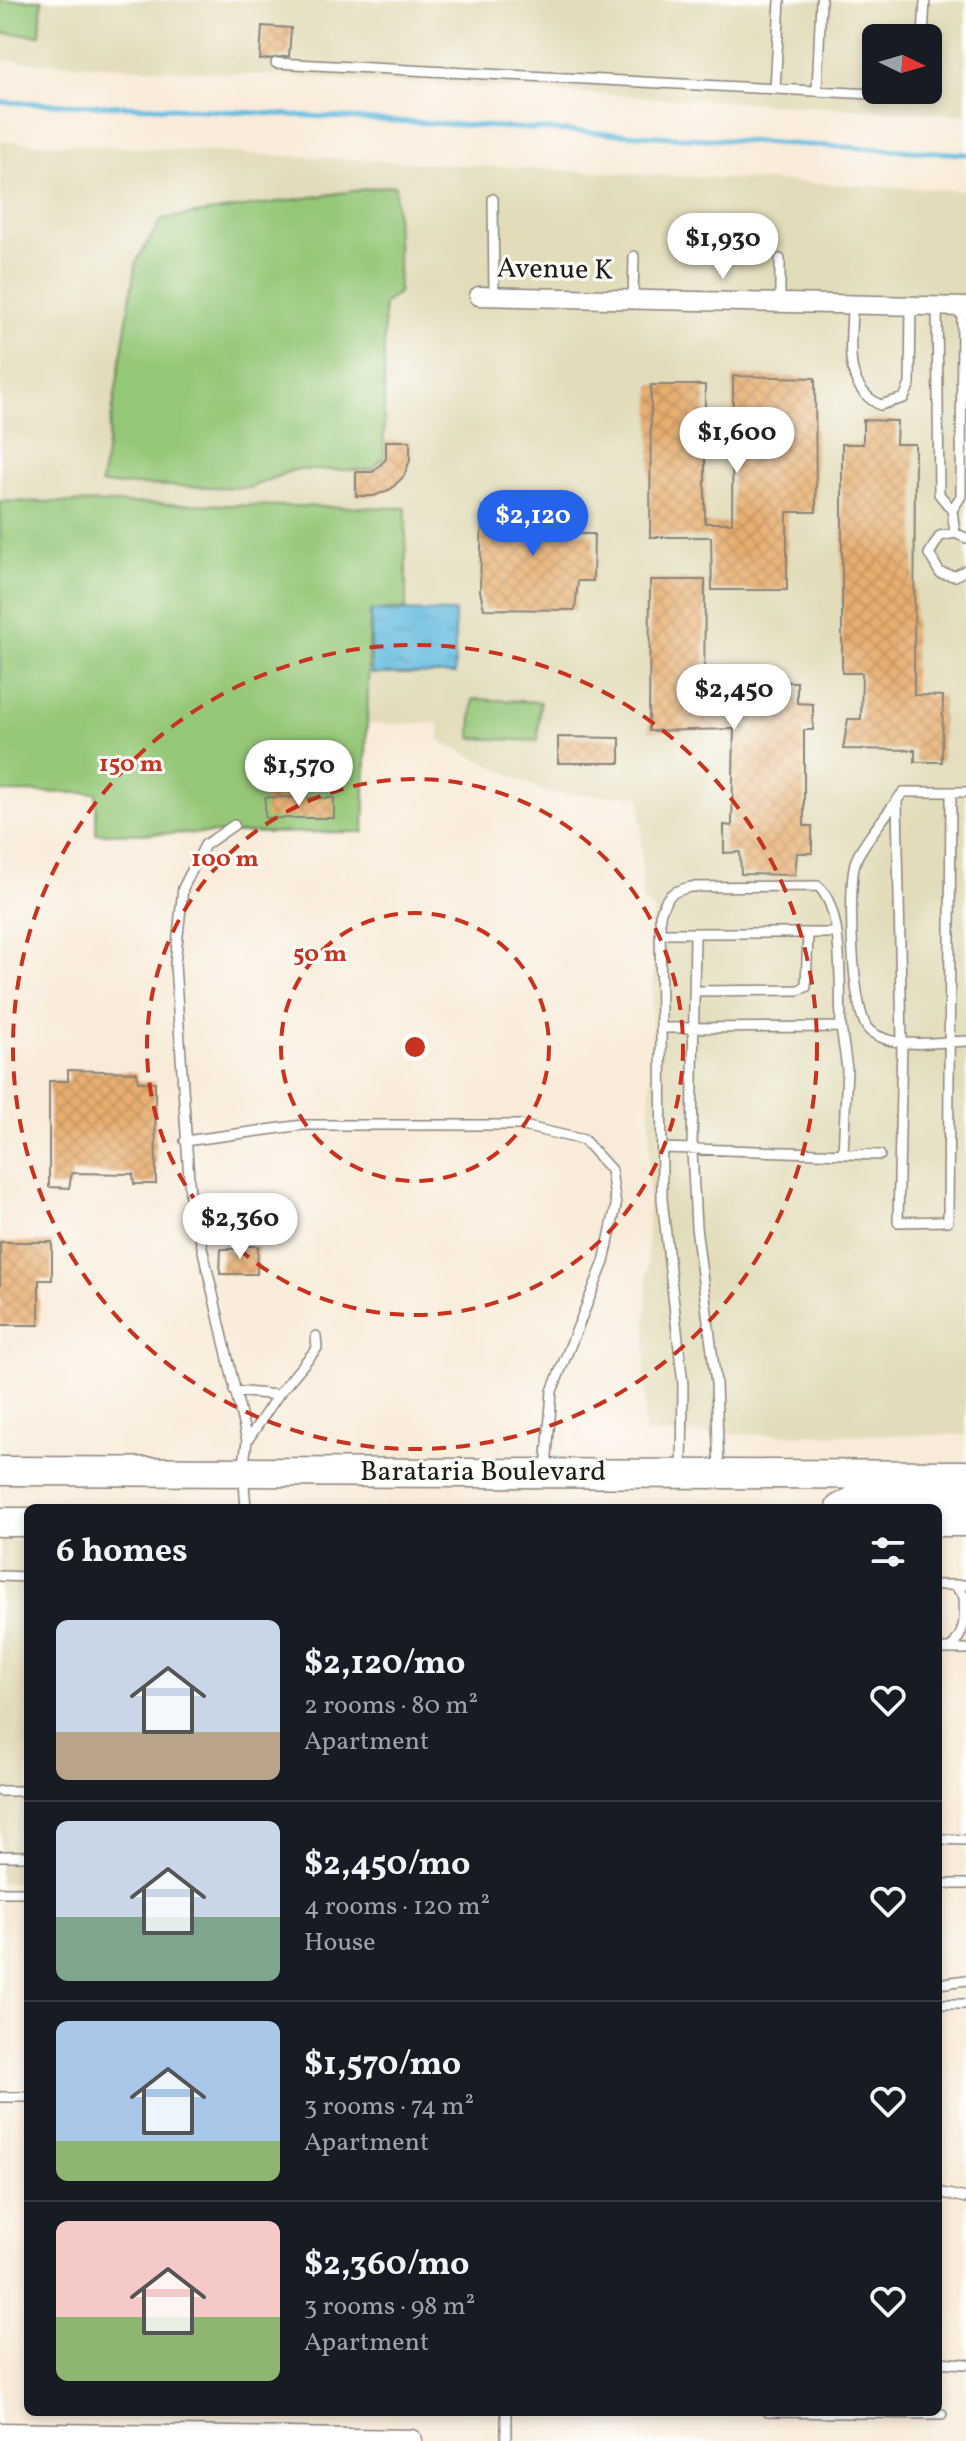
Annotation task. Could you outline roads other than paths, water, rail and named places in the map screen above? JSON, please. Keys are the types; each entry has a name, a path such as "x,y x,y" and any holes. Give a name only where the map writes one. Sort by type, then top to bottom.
{"main road":[{"name":"Barataria Boulevard","path":"0,1471 966,1475"},
{"path":"848,1504 855,1500 966,1496"},
{"path":"0,1522 24,1522"},
{"path":"942,1522 966,1522"}],"street":[{"name":"Avenue K","path":"486,296 964,307"},
{"path":"0,2434 411,2441"}],"lane":[{"path":"775,89 780,0"},
{"path":"817,91 821,0"},
{"path":"924,24 925,0"},
{"path":"276,63 862,93"},
{"path":"486,296 493,199"},
{"path":"633,300 634,256"},
{"path":"780,259 780,303"},
{"path":"852,305 852,372 863,397 880,405 904,398 910,384 911,305"},
{"path":"937,306 939,494 952,510 955,533"},
{"path":"952,510 961,496 964,307"},
{"path":"966,538 955,533 934,540 931,562 947,576 966,570"},
{"path":"966,792 903,792 855,862 853,971 860,1019 871,1032 902,1043 966,1041"},
{"path":"897,801 902,1043 898,1222 948,1221 951,792"},
{"path":"234,825 205,845 183,888 175,964 190,1195 247,1441 243,1471 246,1504"},
{"path":"682,1473 683,1384 662,1199 661,933 665,899 672,891 691,887 818,886 829,896 836,933 841,1027 847,1069 843,1154"},
{"path":"661,933 836,933"},
{"path":"695,933 692,1151 696,1227 716,1383 719,1473"},
{"path":"695,991 798,990 806,987 808,933"},
{"path":"661,1028 841,1027"},
{"path":"185,1141 303,1125 519,1125 584,1140 611,1170 616,1206 604,1262 552,1391 546,1472"},
{"path":"662,1148 880,1155"},
{"path":"247,1441 278,1395 317,1348 316,1336"},
{"path":"234,1391 278,1395"},
{"path":"0,1576 24,1577"},
{"path":"942,1585 966,1585"},
{"path":"950,1649 963,1636 965,1624 964,1596 954,1585"},
{"path":"942,1649 966,1649"},
{"path":"0,1791 24,1791"},
{"path":"942,1839 966,1840"},
{"path":"0,1856 24,1856"},
{"path":"942,1884 966,1884"},
{"path":"0,1892 24,1892"},
{"path":"942,1983 966,1980"},
{"path":"942,2004 966,2004"},
{"path":"0,2097 24,2097"},
{"path":"942,2193 966,2198"},
{"path":"942,2362 966,2364"},
{"path":"506,2416 506,2441"}],"water":[{"path":"371,611 455,612 455,674 371,674"}],"waterway":[{"path":"0,102 153,107 966,154"}]}
